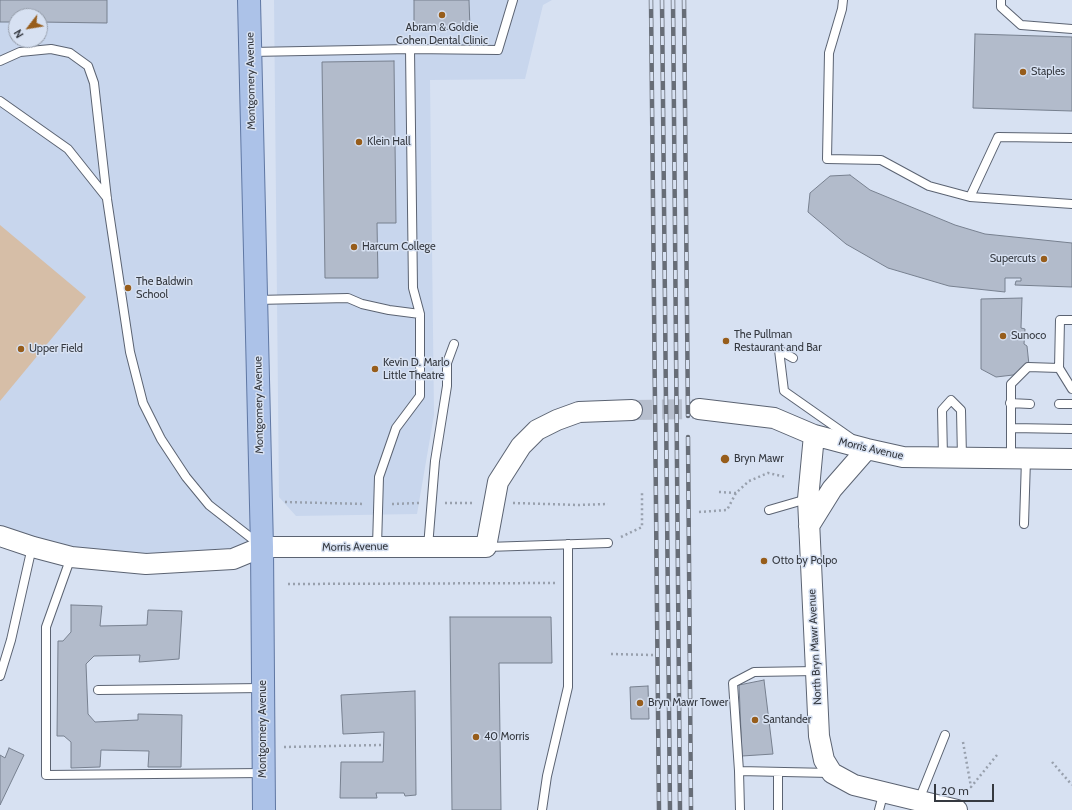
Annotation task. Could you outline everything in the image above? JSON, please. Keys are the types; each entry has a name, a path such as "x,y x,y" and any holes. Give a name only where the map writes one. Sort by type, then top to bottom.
{"main road":[{"name":"Montgomery Avenue","path":"249,0 262,547 264,810"}],"street":[{"name":"Morris Avenue","path":"700,409 774,418 814,435 903,457 1072,459"},
{"path":"486,547 498,482 521,446 537,430 557,420 579,412 632,410"},
{"name":"North Bryn Mawr Avenue","path":"814,435 808,499 819,736 824,760 832,773"},
{"path":"809,526 832,490 867,449"},
{"name":"Morris Avenue","path":"0,536 33,547 71,556 146,564 233,559 262,547 486,547"},
{"path":"832,773 881,801 919,800 957,810"}],"lane":[{"path":"250,52 410,49 498,50 513,0"},
{"path":"843,0 830,53 827,159 880,160 929,186 970,197 1072,204"},
{"path":"1001,3 1021,26 1072,29"},
{"path":"0,60 20,52 51,49 70,53 88,66 94,84 107,199 130,352 142,403 161,439 186,477 209,505 262,547"},
{"path":"377,547 379,477 396,428 420,396 420,314 413,288 410,49"},
{"path":"0,102 68,149 107,199"},
{"path":"970,197 998,137 1072,138"},
{"path":"256,300 348,298 362,304 389,310 420,314"},
{"path":"1072,320 1060,320 1059,368 1072,389"},
{"path":"428,547 435,461 447,386 447,363 454,344"},
{"path":"793,358 779,350 784,391 867,449"},
{"path":"1024,524 1018,458 1011,428 1011,384 1028,366 1059,368"},
{"path":"951,400 961,410 952,457 942,410 951,400"},
{"path":"1010,403 1030,404"},
{"path":"1059,404 1072,404"},
{"path":"1011,428 1072,429"},
{"path":"770,510 808,499"},
{"path":"486,547 608,543"},
{"path":"542,810 547,776 568,687 568,544"},
{"path":"0,676 11,640 33,547"},
{"path":"71,556 46,627 46,775 264,773"},
{"path":"740,810 733,683 754,672 816,671"},
{"path":"98,690 263,688"},
{"path":"919,800 945,735"},
{"path":"739,771 832,773"},
{"path":"778,772 778,810"}],"path":[{"path":"699,512 727,510 736,493 749,481 768,473 786,477"},
{"path":"719,492 736,493"},
{"path":"608,543 642,527 642,493"},
{"path":"579,505 608,504"},
{"path":"288,584 568,583"},
{"path":"611,654 653,655"},
{"path":"963,742 971,787 997,755"},
{"path":"264,748 381,745"},
{"path":"1052,762 1072,785"}],"shaded area":[{"name":"The Baldwin School","path":"0,0 249,0 262,547 146,564 0,536"},
{"name":"Harcum College","path":"274,0 552,0 543,5 525,79 430,80 434,415 417,514 296,516 279,497"},
{"name":"Upper Field","path":"0,225 86,297 0,401"}],"building":[{"path":"0,0 107,0 107,23 48,22 48,8 8,8 8,22 0,22"},
{"name":"Abram & Goldie Cohen Dental Clinic","path":"414,0 469,0 470,29 414,30"},
{"name":"Staples","path":"975,34 1072,37 1072,111 973,108"},
{"name":"Klein Hall","path":"394,61 396,223 377,223 378,278 325,278 322,62"},
{"path":"850,175 870,190 955,225 985,234 1072,243 1072,287 1015,285 1016,281 1021,281 1021,278 1005,278 1005,292 949,286 888,268 846,244 808,212 810,193 830,176"},
{"name":"Sunoco","path":"1022,298 1021,328 1025,329 1024,344 1027,346 1029,365 1013,375 996,377 981,369 981,299"},
{"path":"71,605 102,606 100,626 147,625 148,610 182,611 179,659 139,662 140,655 94,656 86,664 88,714 95,722 138,720 138,714 182,715 181,767 148,767 149,751 101,750 100,767 71,768 71,742 64,736 57,736 58,641 63,641 71,632"},
{"name":"40 Morris","path":"450,617 551,617 552,663 499,663 501,810 452,810"},
{"name":"Santander","path":"764,680 773,754 742,756 739,685"},
{"name":"Bryn Mawr Tower","path":"648,686 649,719 631,719 630,687"},
{"path":"415,691 416,795 405,796 404,793 376,793 377,798 340,798 341,762 383,762 384,732 343,734 341,695"},
{"path":"9,748 24,755 0,805 0,755 5,758"}],"tunnel":[{"path":"632,410 699,409"}],"railway":[{"path":"651,0 659,810"},
{"path":"662,0 670,810"},
{"path":"673,0 680,810"},
{"path":"684,0 688,416"},
{"path":"688,437 691,810"}],"place":[{"name":"Abram & Goldie Cohen Dental Clinic","path":"442,15"},
{"name":"Staples","path":"1023,72"},
{"name":"Klein Hall","path":"359,142"},
{"name":"Harcum College","path":"354,247"},
{"name":"Supercuts","path":"1044,259"},
{"name":"The Baldwin School","path":"128,288"},
{"name":"Sunoco","path":"1003,336"},
{"name":"The Pullman Restaurant and Bar","path":"726,341"},
{"name":"Upper Field","path":"21,349"},
{"name":"Kevin D. Marlo Little Theatre","path":"375,369"},
{"name":"Bryn Mawr","path":"725,459"},
{"name":"Otto by Polpo","path":"764,561"},
{"name":"Bryn Mawr Tower","path":"640,703"},
{"name":"Santander","path":"755,720"},
{"name":"40 Morris","path":"476,737"}]}
